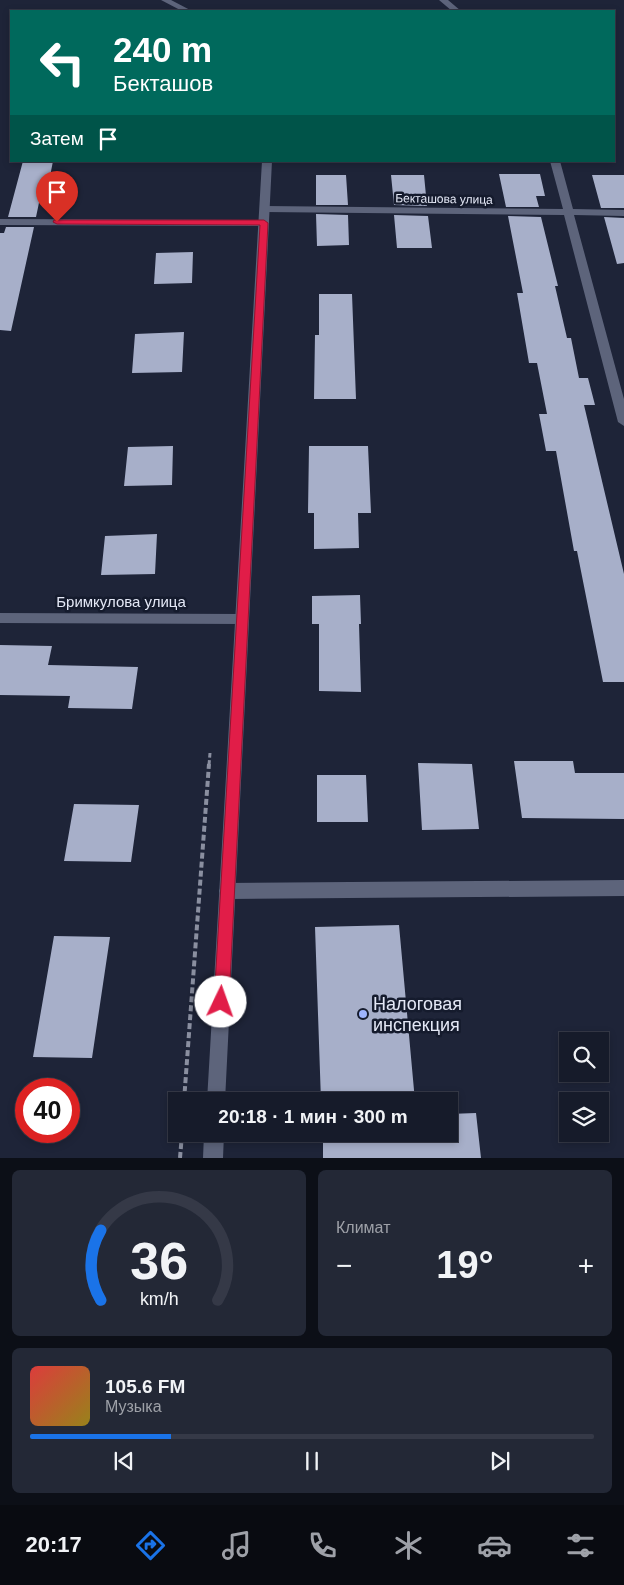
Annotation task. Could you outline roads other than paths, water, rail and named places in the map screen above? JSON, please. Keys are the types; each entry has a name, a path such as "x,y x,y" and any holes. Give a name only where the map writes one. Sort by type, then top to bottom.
{"street":[{"path":"165,0 186,10"},
{"path":"443,0 455,10"},
{"path":"216,1092 267,162"},
{"path":"555,162 624,422"},
{"name":"Бекташова улица","path":"0,222 264,216 624,212"},
{"name":"Бримкулова улица","path":"0,618 242,619"},
{"path":"227,891 624,888"},
{"path":"213,1158 214,1142"}],"place":[{"name":"Налоговая инспекция","path":"363,1014"}]}
